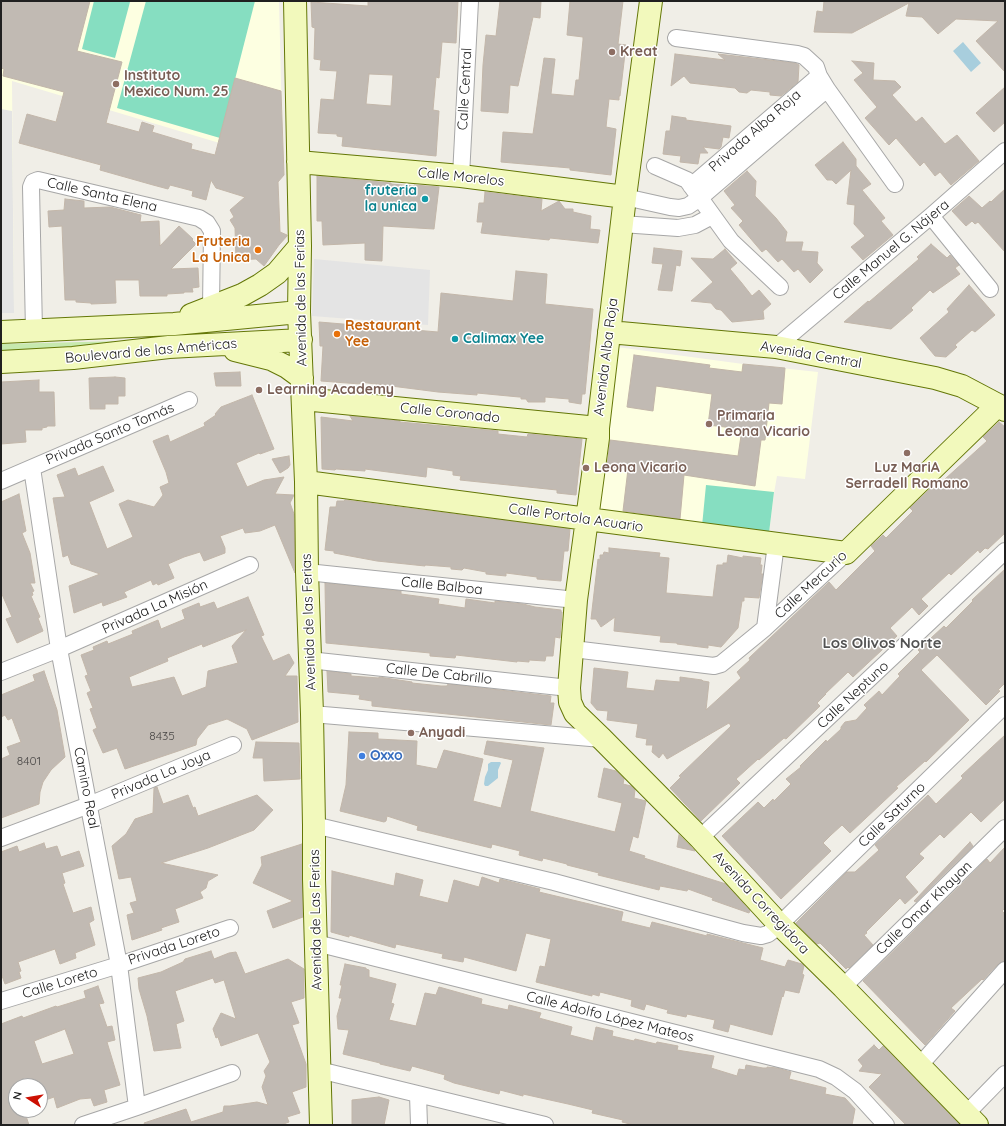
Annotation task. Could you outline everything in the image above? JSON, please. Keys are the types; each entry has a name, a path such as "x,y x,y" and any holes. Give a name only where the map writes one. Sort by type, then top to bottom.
{"main road":[{"name":"Avenida de las Ferias","path":"295,1 300,246 299,312 306,482 309,660 312,714"},
{"name":"Avenida Alba Roja","path":"576,713 570,702 570,688 576,600 598,438 625,196 651,1"},
{"name":"Calle Morelos","path":"298,162 461,176 625,196"},
{"path":"174,324 195,313 242,295 260,285 277,273 300,246"},
{"name":"Boulevard de las Américas","path":"1,332 174,324 299,312"},
{"name":"Avenida Central","path":"609,332 776,347 936,378 962,386 1003,405"},
{"name":"Boulevard de las Américas","path":"1,362 73,358 169,347 301,340"},
{"path":"212,345 248,352 271,359 287,367 302,388"},
{"name":"Calle Coronado","path":"302,388 598,428"},
{"name":"Calle Mercurio","path":"846,553 1003,405"},
{"name":"Calle Portola Acuario","path":"306,482 846,553"},
{"name":"Avenida Corregidora","path":"576,713 700,838 780,925 972,1119"},
{"name":"Avenida de Las Ferias","path":"312,714 321,1125"}],"street":[{"name":"Calle Central","path":"461,176 470,1"},
{"path":"676,38 804,56 816,67 819,76 827,89 895,184"},
{"name":"Privada Alba Roja","path":"695,192 819,76"},
{"name":"Privada Alba Roja","path":"695,192 827,89"},
{"name":"Calle Manuel G. Nájera","path":"776,347 931,216 1005,151"},
{"path":"655,166 687,180 731,241 780,287"},
{"name":"Calle Santa Elena","path":"34,331 31,187 33,182 38,180 199,218 208,223 212,231 211,307"},
{"path":"625,196 679,208 688,206 695,192"},
{"path":"622,224 678,228 695,225 712,216"},
{"path":"931,216 990,289"},
{"name":"Privada Santo Tomás","path":"1,481 189,400"},
{"name":"Camino Real","path":"32,468 59,648 119,965 137,1107"},
{"path":"765,628 776,544"},
{"name":"Calle Neptuno","path":"700,838 1005,551"},
{"name":"Calle Mercurio","path":"573,649 714,666 721,664 765,628 846,553"},
{"name":"Privada La Misión","path":"1,672 250,565"},
{"name":"Calle Balboa","path":"307,572 576,600"},
{"name":"Calle De Cabrillo","path":"309,660 570,688"},
{"name":"Calle Saturno","path":"780,925 1005,705"},
{"path":"312,714 602,739"},
{"name":"Privada La Joya","path":"1,838 89,806 232,745"},
{"path":"314,825 554,882 752,935 761,936 768,934 780,925"},
{"name":"Calle Omar Khayan","path":"843,987 1005,828"},
{"name":"Privada Loreto","path":"119,965 230,928"},
{"name":"Calle Adolfo López Mateos","path":"316,943 820,1069 836,1077 855,1091 886,1125"},
{"name":"Calle Loreto","path":"1,1001 119,965"},
{"path":"919,1066 1005,970"},
{"path":"319,1070 418,1095 504,1120 545,1125"},
{"path":"83,1125 232,1073"},
{"path":"972,1119 1005,1074"},
{"path":"418,1095 419,1125"}],"shaded area":[{"path":"1,1 279,1 283,162 12,81 14,313 1,313"},
{"path":"1,109 12,111 14,313 1,313"},
{"path":"314,259 430,270 428,325 312,316"},
{"name":"Primaria Leona Vicario","path":"617,347 743,364 818,372 805,479 777,476 769,533 596,512"}],"green space":[{"path":"94,1 130,2 115,58 82,49"},
{"path":"146,1 255,1 220,138 117,108"},
{"path":"164,340 1,353 1,344"},
{"path":"706,485 774,492 769,533 702,526"}],"water":[{"path":"963,42 981,63 971,72 953,51"},
{"path":"491,762 501,763 498,770 498,778 488,786 485,786 484,784 488,764"}],"building":[{"path":"1,1 90,1 77,51 122,62 106,123 139,132 142,122 154,126 152,132 192,144 191,149 215,155 235,78 281,91 284,175 278,182 280,232 287,236 264,266 256,259 236,260 235,228 230,220 234,217 230,210 245,197 216,188 211,180 206,200 192,196 193,191 170,185 168,189 153,185 100,170 101,165 19,143 27,114 56,122 64,92 3,76 4,69 1,68"},
{"path":"368,1 458,1 456,43 442,42 439,78 436,77 433,110 439,111 436,156 342,146 343,137 337,136 337,134 318,133 321,99 334,100 337,71 320,70 321,60 314,59 315,28 312,27 311,2 368,6","holes":["369,74 393,75 391,106 366,104"]},
{"path":"500,1 541,1 540,18 533,17 518,86 510,85 508,113 481,111 486,35 496,36"},
{"path":"570,1 623,1 618,44 626,45 620,96 619,100 609,99 606,127 616,129 611,175 570,170 570,168 501,162 503,132 533,134 544,58 555,59 551,94 574,96 576,80 579,80 583,37 567,35"},
{"path":"824,1 1005,1 1005,72 976,41 998,21 956,19 938,34 922,17 906,16 909,3 852,33 814,32 817,11 823,12"},
{"path":"675,54 725,60 718,54 795,63 799,65 798,82 781,96 770,95 770,92 751,90 747,93 739,92 735,88 690,83 684,76 671,86"},
{"path":"852,61 874,63 873,80 895,81 901,87 892,95 916,122 922,117 945,144 957,135 979,161 951,185 940,172 935,176 924,162 920,166 896,138 889,145 865,118 877,107 854,80 863,73"},
{"path":"1005,87 1005,122 994,132 976,113"},
{"path":"672,116 686,118 686,120 731,126 729,138 723,137 721,147 719,149 703,147 708,153 700,153 698,164 680,162 681,156 663,154 666,131 670,131"},
{"path":"843,142 856,159 856,166 871,184 862,190 885,218 881,221 893,235 863,260 851,247 865,236 854,224 855,205 847,204 851,170 836,184 832,180 827,180 815,165"},
{"path":"747,171 756,181 755,196 787,232 785,242 803,242 801,251 818,252 817,263 823,270 810,283 798,269 794,272 782,259 778,262 766,249 762,252 739,225 743,221 731,208 735,205 724,191"},
{"path":"317,176 391,184 439,187 434,229 383,226 382,261 365,260 365,243 323,245 322,221 317,221"},
{"path":"1005,189 1005,252 978,222 975,224 972,221 966,226 952,211 969,196 982,208"},
{"path":"485,192 542,199 541,211 559,201 565,209 573,209 573,212 591,216 590,229 600,230 598,243 481,233 483,222 477,222 479,203 484,203"},
{"path":"65,199 84,201 84,208 110,207 141,215 140,222 159,221 160,246 179,226 193,239 192,240 196,244 171,269 198,268 199,287 192,288 193,292 167,294 167,296 140,296 139,280 115,280 116,303 91,304 76,302 76,300 65,300 62,226 49,227 48,211 64,210"},
{"path":"931,244 947,258 950,255 959,265 955,268 960,274 933,293 930,290 911,308 913,310 891,329 844,322 919,259 917,257"},
{"path":"654,248 682,251 680,266 676,265 672,291 658,290 663,264 652,263"},
{"path":"725,249 737,263 730,269 752,296 759,290 771,304 763,311 764,319 732,322 721,310 716,309 711,303 691,301 713,282 691,258 713,259"},
{"path":"516,271 547,274 545,304 593,309 585,394 582,394 581,404 569,402 569,399 545,397 545,402 528,402 526,399 521,399 521,397 477,393 477,395 438,392 360,382 360,384 321,381 323,346 320,346 319,322 438,332 441,293 513,301"},
{"path":"969,285 995,315 975,332 972,330 955,345 957,347 946,357 935,356 920,338 949,312 947,309"},
{"path":"634,355 710,365 709,368 742,372 743,364 785,368 782,404 769,403 765,440 761,440 755,486 684,475 680,519 623,511 628,469 607,467 610,440 738,456 742,429 708,425 712,394 656,386 653,411 627,407"},
{"path":"240,372 241,386 216,386 214,373"},
{"path":"89,378 125,378 125,396 118,396 118,404 105,404 105,409 90,409"},
{"path":"39,380 39,392 54,392 55,426 47,426 42,428 42,430 25,430 26,442 1,444 1,382"},
{"path":"252,395 274,449 260,454 259,453 236,463 247,487 264,480 284,477 275,494 294,495 290,503 294,514 295,573 275,525 260,531 245,533 243,528 220,536 225,548 225,553 204,561 200,552 184,557 168,564 174,578 158,585 157,583 153,585 151,580 124,592 127,597 103,606 102,602 74,613 69,586 100,574 71,564 68,555 63,557 53,498 65,497 57,475 75,468 78,476 103,466 114,491 89,502 107,549 133,537 119,504 128,500 154,507 163,495 160,487 169,483 153,441 168,435 170,442 205,426 204,423 216,415 215,414 221,407"},
{"path":"350,416 498,431 498,434 527,437 528,434 582,439 576,495 557,493 557,490 460,480 461,476 453,475 453,471 427,467 426,477 365,469 365,471 322,469 321,417 353,421"},
{"path":"999,422 1005,427 1005,533 988,549 985,548 980,553 978,550 951,575 949,573 921,599 928,606 919,615 912,607 890,628 897,636 853,677 848,672 817,703 820,706 786,739 784,738 736,779 740,783 701,821 670,788 681,777 679,776 731,726 729,723 667,759 663,753 659,758 652,752 653,745 646,745 647,739 636,737 638,724 607,720 608,711 597,710 591,703 594,668 628,672 626,688 654,691 656,680 680,682 680,677 709,682 706,710 741,678 737,672 750,660 749,658 829,582 836,590 875,551 871,546 883,535 886,538 913,511 910,508 932,487 934,489 987,441 983,437"},
{"path":"289,456 290,465 280,473 272,459"},
{"path":"19,494 26,531 22,533 30,553 35,583 30,583 34,591 32,592 33,595 31,596 40,617 38,618 43,631 17,643 6,619 12,617 1,592 1,502"},
{"path":"345,500 570,529 568,551 564,551 561,581 537,579 537,577 506,573 506,576 486,574 486,572 464,568 462,570 451,569 451,567 377,561 325,550 330,507 336,507 337,501"},
{"path":"609,548 660,553 659,557 669,558 666,593 713,597 717,565 727,563 728,555 743,558 743,556 761,558 761,574 763,574 759,598 744,597 744,601 742,601 738,628 721,647 708,645 708,648 660,642 661,636 614,631 615,617 601,627 596,619 591,619 598,559 600,560 600,555 603,555 604,552 609,553"},
{"path":"1005,569 1005,683 998,690 1000,691 986,705 937,655 921,670 969,720 926,762 925,761 896,787 898,788 850,833 842,825 831,835 823,843 831,851 781,899 722,836 758,802 764,808 773,799 774,801 791,784 786,779 801,767 800,766 826,740 827,742 841,729 845,722 856,720 867,708 864,705 879,691 882,695 900,676 898,674 920,652 918,650 944,626 946,628 973,601 972,600"},
{"path":"325,583 401,591 401,594 439,599 438,604 465,608 466,599 495,603 495,601 523,604 561,610 560,638 555,637 553,656 546,656 545,661 529,660 529,662 456,655 455,658 430,656 430,653 326,643"},
{"path":"248,597 264,635 261,636 273,661 289,654 294,663 285,676 297,676 298,722 252,740 247,729 227,719 208,725 197,739 196,745 125,769 117,748 103,753 93,730 97,728 90,709 93,708 87,693 91,691 85,676 88,675 81,655 94,650 93,647 107,641 108,644 133,634 132,631 158,620 161,629 185,619 182,610 199,603 200,607 214,602 217,609","holes":["246,630 232,646 238,663 208,671 206,687 182,696 174,677 132,687 129,677 168,661 167,658 202,644 203,647"]},
{"path":"44,671 57,710 65,757 51,770 43,782 39,804 1,818 1,759 10,755 7,747 21,742 12,718 8,720 5,715 1,717 1,695 35,681 33,675"},
{"path":"327,671 351,674 351,676 379,677 412,683 441,686 447,686 448,684 551,696 550,703 554,703 551,725 372,706 372,701 359,699 360,695 328,692"},
{"path":"349,732 378,733 378,739 417,741 416,765 437,769 444,750 483,759 473,801 501,808 513,760 484,754 487,741 544,748 530,811 615,832 622,803 598,797 604,768 616,771 624,779 623,784 631,786 635,790 634,798 646,801 638,838 633,836 629,851 645,856 644,858 726,884 750,911 749,913 712,900 713,898 688,889 687,891 660,886 659,890 598,875 599,873 543,858 542,861 519,855 520,851 492,844 491,848 417,830 418,826 387,816 386,821 384,822 340,811 346,785"},
{"path":"1005,735 1005,799 981,822 971,812 944,838 940,834 919,854 924,858 905,877 918,892 905,904 900,898 866,932 867,933 864,935 873,945 849,968 848,967 846,969 820,943 817,944 796,923 847,872 855,872 879,850 875,845 928,795 936,804 963,778 961,776"},
{"path":"256,742 299,743 300,779 264,781 263,758 253,758"},
{"path":"157,787 163,804 188,795 198,816 257,795 273,810 254,830 208,848 161,863 218,875 208,881 206,888 200,892 203,898 175,909 179,922 161,928 162,930 132,940 127,915 134,913 130,903 137,901 131,877 119,879 112,846 126,834 135,819 153,813 154,788"},
{"path":"679,835 695,851 677,847"},
{"path":"970,842 973,846 916,902 914,901"},
{"path":"44,843 46,849 57,846 61,857 79,851 84,866 62,873 65,883 63,884 73,913 91,907 94,920 89,923 95,945 75,953 76,958 60,964 55,949 18,962 21,971 19,972 21,978 5,984 1,973 1,852 17,846 19,852"},
{"path":"302,844 303,917 273,928 267,911 293,901 253,883 262,865 261,857"},
{"path":"1005,847 1005,908 1002,911 1005,914 1005,961 998,964 983,980 982,979 951,1008 955,1011 925,1045 863,981 987,859 990,863"},
{"path":"332,871 394,886 396,873 423,880 419,896 448,903 454,880 479,887 482,877 499,883 500,879 540,889 539,892 623,912 621,921 650,928 652,922 763,948 760,960 785,967 788,960 802,964 804,966 802,974 804,975 799,993 785,990 783,997 782,996 772,1035 730,1024 728,1032 713,1028 715,1020 687,1014 686,1017 667,1013 668,1010 646,1004 644,1010 631,1006 632,1000 600,992 599,996 592,994 592,996 536,982 540,966 545,967 551,939 526,933 516,971 464,957 463,962 442,958 443,954 396,944 395,948 349,935 349,937 331,932"},
{"path":"211,951 214,959 236,952 245,974 288,959 304,969 304,998 291,1002 299,1023 292,1025 306,1064 306,1087 292,1092 300,1113 287,1117 289,1122 281,1125 145,1125 144,1123 186,1109 191,1122 223,1112 224,1106 257,1102 268,1105 262,1087 266,1076 264,1071 270,1062 258,1033 221,1046 218,1037 216,1038 213,1029 221,1013 236,1019 224,980 215,983 213,978 175,991 184,1021 176,1024 181,1048 154,1051 147,1016 139,989 138,978 161,972 183,962 185,959"},
{"path":"345,964 366,968 369,970 369,977 396,984 391,1003 394,1004 389,1020 416,1026 425,993 436,995 439,987 482,999 481,1004 508,1010 509,1005 541,1013 539,1018 572,1027 570,1035 593,1041 596,1027 613,1031 612,1036 634,1041 635,1039 656,1044 657,1042 678,1046 677,1050 714,1056 711,1068 737,1076 739,1069 745,1070 746,1065 763,1068 777,1068 791,1072 789,1079 826,1088 825,1094 845,1098 855,1109 852,1125 634,1125 622,1122 623,1120 592,1113 593,1110 500,1090 499,1094 454,1083 444,1079 445,1075 412,1066 410,1071 343,1054 349,1030 338,1029 337,1016 342,998 339,998 342,985 340,985"},
{"path":"98,986 104,1003 99,1004 107,1027 112,1026 115,1040 107,1042 120,1085 104,1090 107,1102 94,1106 91,1098 80,1099 57,1108 54,1097 48,1099 48,1078 8,1078 8,1118 27,1118 29,1125 1,1125 1,1024 22,1016 23,1018 56,1006 57,1007 86,998 84,991","holes":["65,1029 74,1054 42,1064 34,1041"]},
{"path":"874,1045 879,1050 883,1046 960,1125 906,1125 869,1087 882,1074 859,1071 863,1066 858,1060"},
{"path":"379,1097 389,1100 384,1125 352,1125 352,1100"}],"place":[{"name":"Kreat","path":"612,52"},
{"name":"Instituto Mexico Num. 25","path":"116,84"},
{"name":"fruteria la unica","path":"425,199"},
{"name":"Fruteria La Unica","path":"258,250"},
{"name":"Restaurant Yee","path":"337,334"},
{"name":"Calimax Yee","path":"455,339"},
{"name":"Learning Academy","path":"259,390"},
{"name":"Primaria Leona Vicario","path":"709,424"},
{"name":"Luz MariA Serradell Romano","path":"907,453"},
{"name":"Leona Vicario","path":"586,468"},
{"name":"Anyadi","path":"411,733"},
{"name":"Oxxo","path":"362,756"}],"district":[{"name":"Los Olivos Norte","path":"882,643"}]}
